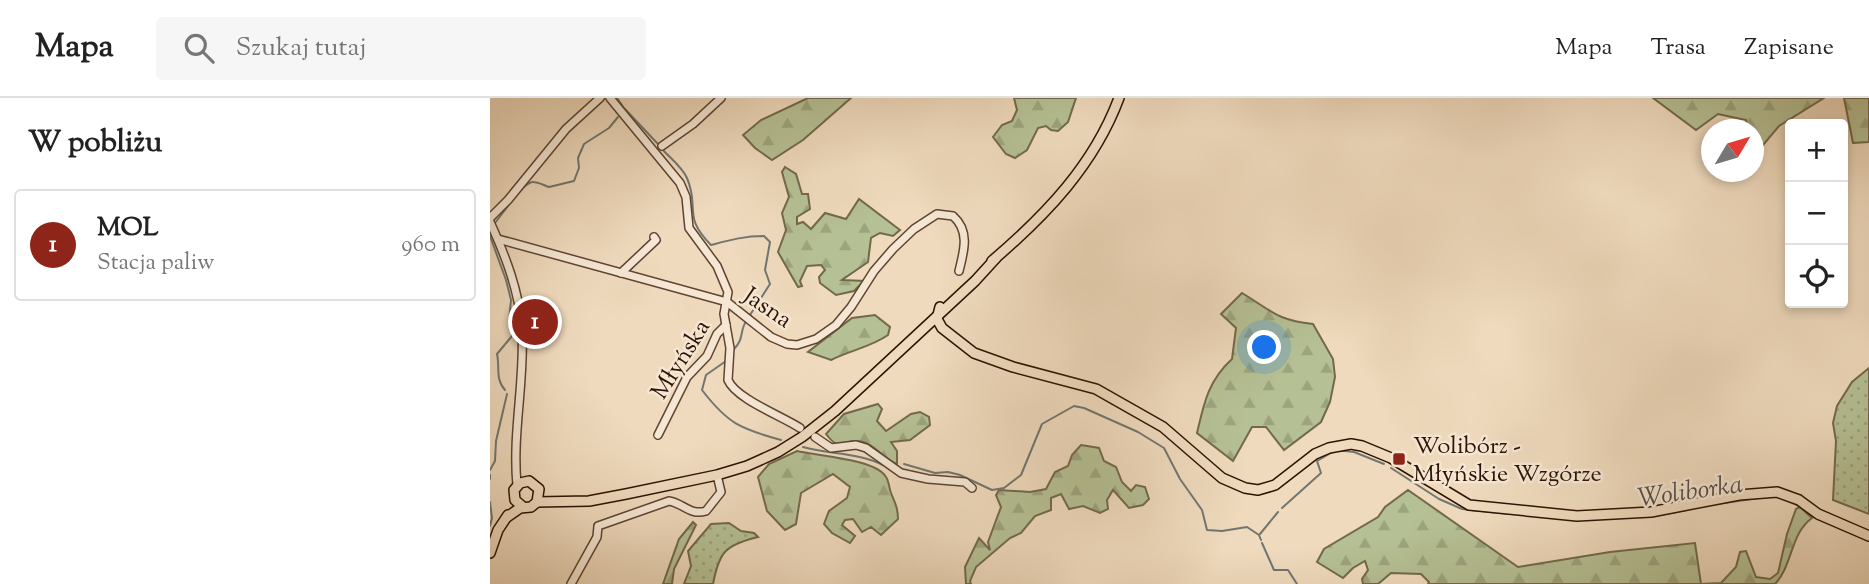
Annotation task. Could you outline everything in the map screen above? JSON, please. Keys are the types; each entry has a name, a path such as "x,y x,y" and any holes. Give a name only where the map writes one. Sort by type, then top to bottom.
{"main road":[{"path":"890,359 939,317 1048,208 1100,142 1119,98"},
{"path":"538,497 589,501 717,475 747,466 802,437 835,411 939,317"},
{"path":"923,330 933,328 939,317"},
{"path":"939,317 960,342 974,353 993,361 1096,390 1163,427 1222,478 1250,489 1277,484 1315,454 1351,444 1391,458 1469,505 1577,516 1651,512 1739,495 1777,492 1799,500 1818,514 1869,536"},
{"path":"523,507 513,494 521,483 533,483 538,497"},
{"path":"507,517 523,507 531,507 538,497"},
{"path":"490,553 498,530 515,500"}],"street":[{"path":"521,483 515,463 522,330 512,276 490,220 566,129 600,98"},
{"name":"Młyńska","path":"610,98 680,183 686,197 689,228 717,266 728,292 724,314 726,325 717,334 707,356 687,377 658,435"},
{"path":"662,146 693,124 721,98"},
{"name":"Jasna","path":"498,239 727,302 771,337 797,345 816,340 843,318 874,271 893,249 914,229 937,214 953,216 962,228 965,243 959,271"},
{"path":"621,273 656,240 654,237"},
{"path":"726,325 730,352 728,380 732,387 800,428"},
{"path":"815,437 831,448 856,445 866,448 901,472 929,479 965,482 972,488"},
{"path":"571,584 597,537 598,526 664,501 673,501 694,512 706,511 721,492 717,475"}],"green space":[{"path":"808,98 851,98 803,140 772,160 743,135 761,120"},
{"path":"1014,98 1076,98 1068,122 1058,131 1046,126 1038,128 1027,150 1015,158 1006,154 993,137 1002,125 1012,121 1017,110"},
{"path":"1653,98 1824,98 1790,119 1785,119 1785,122 1764,144 1764,119 1741,119 1718,114 1711,119 1701,119 1701,126 1696,130"},
{"path":"1844,98 1869,98 1869,142 1853,143"},
{"path":"785,167 796,174 802,194 808,194 810,209 797,217 797,224 803,222 811,229 825,213 846,219 859,199 900,230 893,236 880,233 871,238 868,262 842,280 864,281 854,291 836,295 820,283 819,277 825,270 821,265 807,266 800,281 802,286 798,287 778,252 786,230 782,213 789,197 782,172"},
{"path":"1242,293 1282,317 1313,324 1333,359 1335,377 1330,402 1321,422 1284,450 1266,427 1252,427 1233,461 1197,433 1212,384 1232,359 1236,328 1221,314"},
{"path":"875,315 890,327 888,335 881,339 831,360 808,352 852,318"},
{"path":"1869,368 1869,514 1833,500 1836,441 1833,423 1837,406 1852,382"},
{"path":"878,404 882,409 877,421 886,431 911,414 920,412 929,417 930,425 910,440 891,442 897,451 897,464 868,444 851,441 837,444 826,434 844,414"},
{"path":"1081,445 1099,448 1104,461 1116,467 1122,482 1131,491 1136,485 1145,487 1149,499 1143,505 1129,508 1113,490 1107,500 1108,509 1100,513 1083,506 1069,509 1061,494 1051,498 1051,510 1035,516 1021,533 1010,538 976,567 971,584 966,584 965,567 979,538 990,550 988,542 1001,507 996,495 999,490 1030,492 1046,489 1055,472 1068,466 1072,455"},
{"path":"797,451 859,462 880,471 888,480 898,519 881,535 871,527 862,532 853,519 845,520 842,525 855,536 850,543 832,533 824,524 829,511 847,498 850,487 833,474 801,493 796,524 785,530 767,511 758,477 769,464"},
{"path":"1408,490 1518,567 1610,552 1695,543 1701,584 1428,584 1421,574 1391,573 1378,584 1363,584 1362,579 1368,570 1365,561 1343,578 1317,562 1324,549 1378,517 1385,507"},
{"path":"1800,507 1812,518 1799,532 1785,568 1775,584 1701,584 1721,583 1736,567 1740,552 1746,551 1756,577 1770,579 1778,573 1796,509"},
{"path":"693,522 696,525 674,569 672,584 663,584 679,539"},
{"path":"729,523 758,537 738,543 725,552 718,564 713,584 684,584 691,566 688,551 711,524"}],"waterway":[{"name":"Woliborka","path":"617,98 658,144"},
{"path":"519,192 533,182 549,187 574,181 579,168 578,158 584,144 609,128 618,117"},
{"name":"Woliborka","path":"662,149 687,178 694,219 711,245 757,236 764,236 770,242 765,270 770,284 750,315"},
{"path":"495,223 511,202"},
{"path":"490,236 511,300 509,321 513,327 512,336 497,354 499,377 505,390"},
{"name":"Woliborka","path":"734,349 740,341 747,320"},
{"name":"Woliborka","path":"726,361 706,375 702,390 720,411 736,424 781,440"},
{"path":"490,470 495,461 496,441 507,394"},
{"name":"Woliborka","path":"904,464 935,473 960,475 992,490 1004,488 1021,475 1042,424 1074,406 1084,408 1138,432 1164,448 1180,479 1202,510 1207,530 1222,531 1247,527 1259,535 1261,540"},
{"name":"Woliborka","path":"803,447 865,458 885,466"},
{"name":"Woliborka","path":"1282,508 1321,473 1317,461 1336,450 1354,452 1384,464"},
{"name":"Woliborka","path":"1391,468 1439,499 1462,509 1510,514"},
{"name":"Woliborka","path":"1710,505 1759,498"},
{"path":"490,502 490,526"},
{"name":"Woliborka","path":"1792,502 1811,514"},
{"name":"Woliborka","path":"1655,516 1687,510"},
{"name":"Woliborka","path":"1260,534 1278,512"},
{"name":"Woliborka","path":"1818,519 1842,529"},
{"path":"1262,543 1274,570 1288,570 1297,584"}],"place":[{"name":"MOL","path":"535,322"},
{"name":"Wolibórz - Młyńskie Wzgórze","path":"1399,459"}]}
